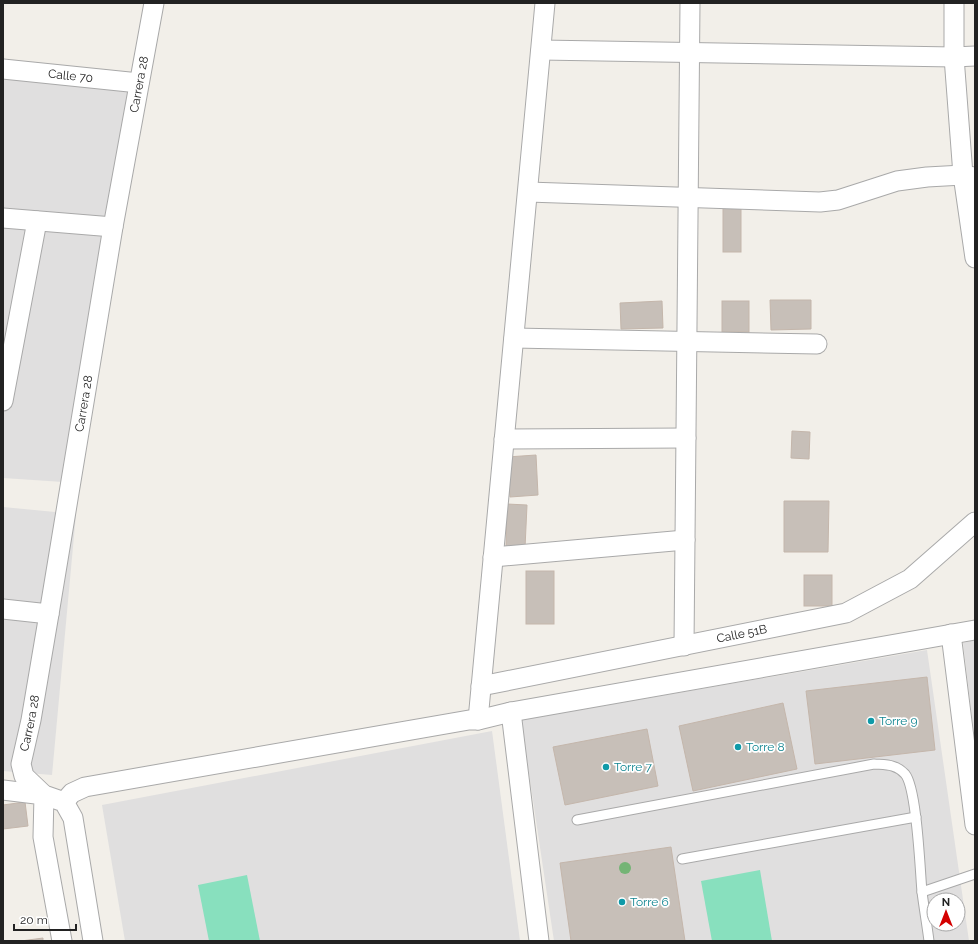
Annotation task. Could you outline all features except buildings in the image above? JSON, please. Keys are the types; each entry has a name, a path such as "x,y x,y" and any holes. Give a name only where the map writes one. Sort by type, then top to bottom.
{"street":[{"name":"Carrera 28","path":"64,802 44,795 24,776 21,764 31,720 50,614 113,228 154,3"},
{"path":"478,720 545,3"},
{"path":"684,646 690,3"},
{"path":"954,3 954,57 969,176 975,258"},
{"path":"541,50 954,57 975,56"},
{"name":"Calle 70","path":"3,69 139,83"},
{"path":"528,192 820,202 838,200 897,181 927,177 969,176"},
{"path":"3,218 113,228"},
{"path":"3,401 37,221"},
{"path":"514,338 817,344"},
{"path":"504,439 686,438"},
{"name":"Calle 51B","path":"481,686 846,613 910,579 975,522"},
{"path":"493,557 685,540"},
{"path":"3,609 50,614"},
{"path":"93,941 73,818 64,802 72,794 85,787 470,720 478,720 511,712 975,630"},
{"path":"951,634 975,826"},
{"path":"511,712 539,941"},
{"path":"3,790 44,795 43,836 62,941"}],"lane":[{"path":"577,820 874,764 893,765 906,775 911,791 916,817 922,892 929,941"},
{"path":"682,859 916,817"},
{"path":"922,892 975,874"}],"shaded area":[{"path":"3,69 139,83 63,482 3,478"},
{"path":"3,507 76,514 52,775 3,771"},
{"path":"975,640 975,742 963,643"},
{"path":"927,650 962,892 926,892 926,932 966,932 966,920 969,941 554,941 521,720"},
{"path":"492,731 520,941 125,941 102,805"}],"green space":[{"path":"760,870 772,941 712,941 701,881"},
{"path":"247,875 260,941 209,941 198,885"}],"place":[{"name":"Torre 9","path":"871,721"},
{"name":"Torre 8","path":"738,747"},
{"name":"Torre 7","path":"606,767"},
{"name":"Torre 6","path":"622,902"}]}
